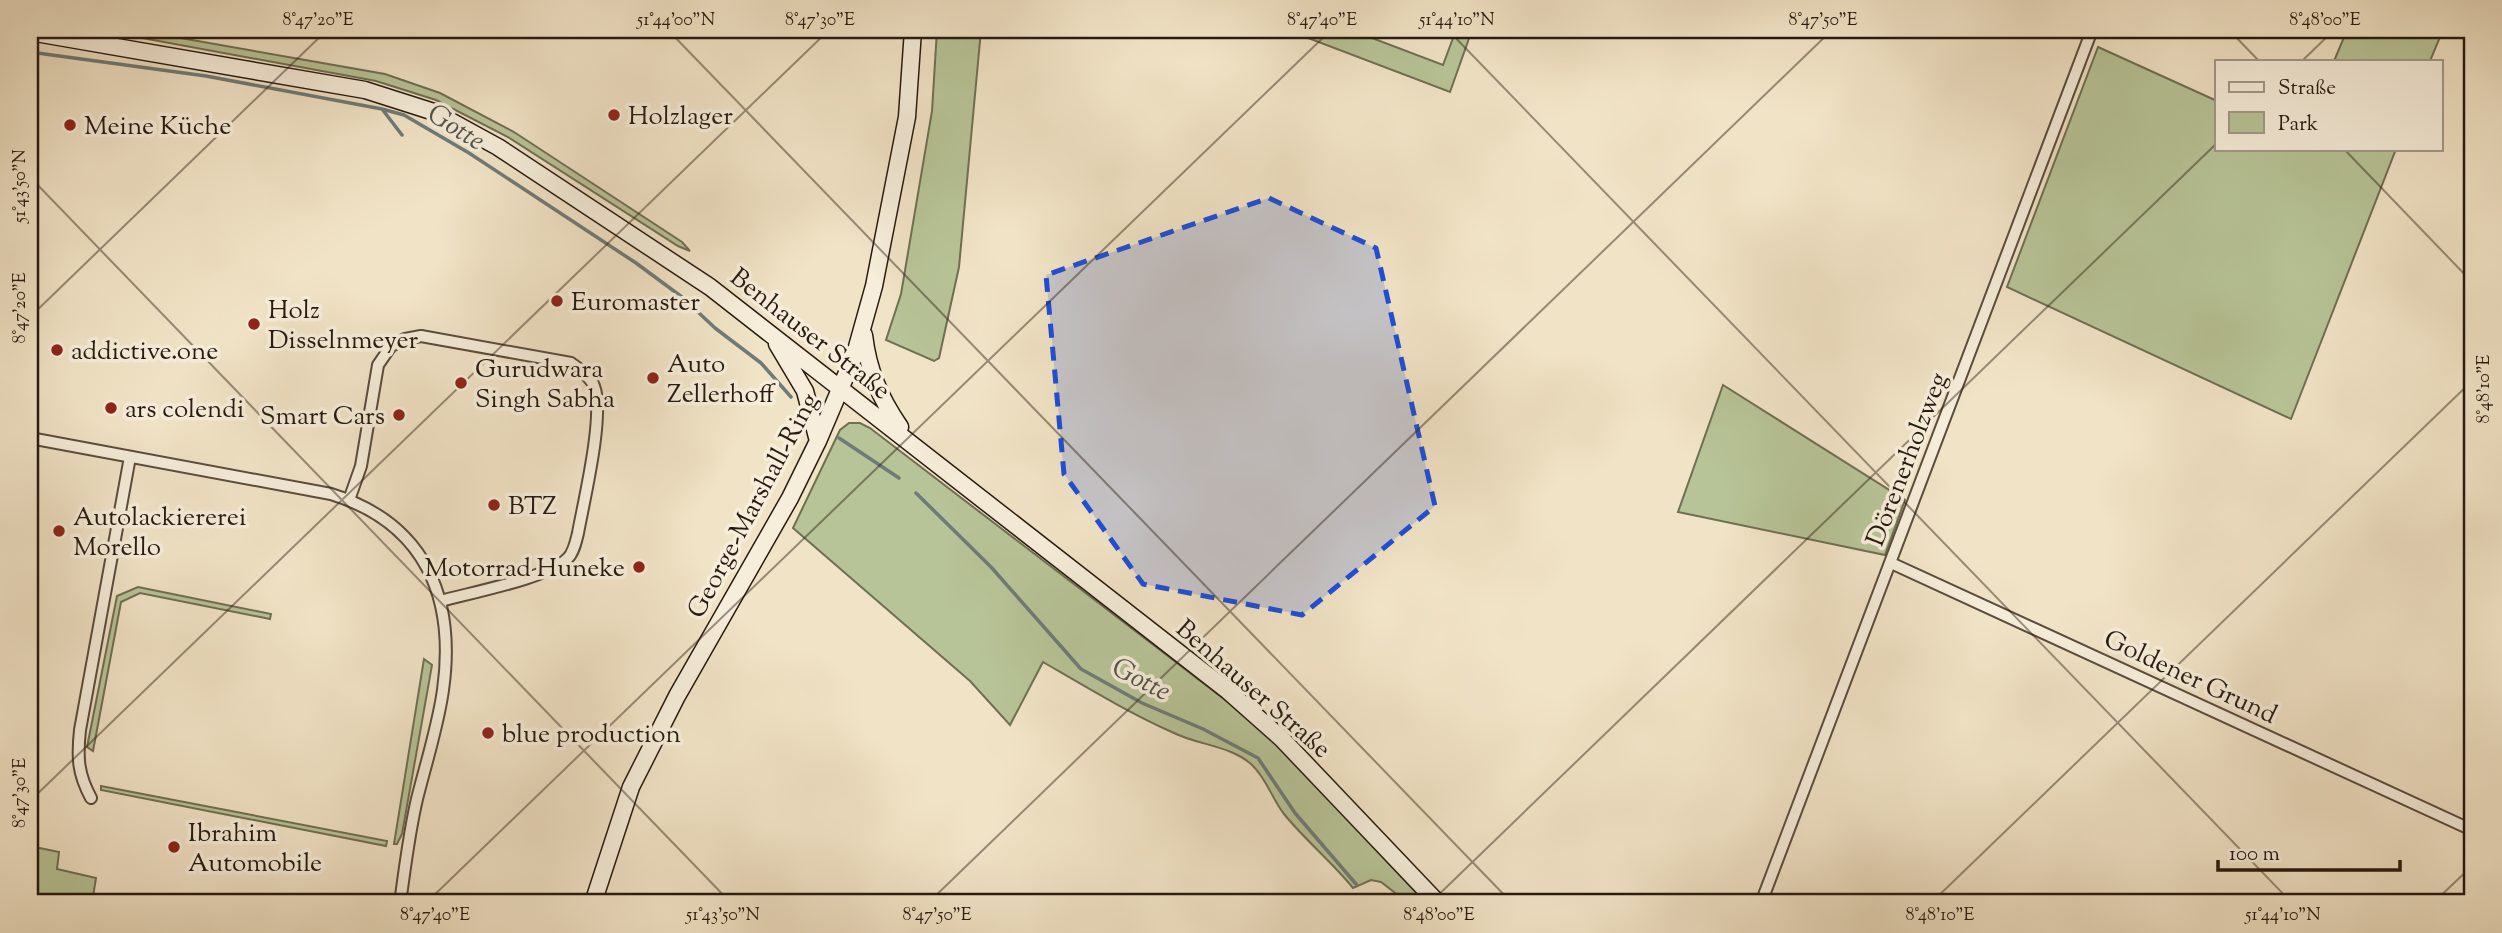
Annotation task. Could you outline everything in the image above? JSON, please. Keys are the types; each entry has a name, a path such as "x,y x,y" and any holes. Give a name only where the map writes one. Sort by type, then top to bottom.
{"main road":[{"name":"George-Marshall-Ring","path":"593,903 631,788 677,696 760,552 818,441 863,330 907,117 913,30"},
{"name":"Benhauser Straße","path":"30,32 365,90 434,112 498,147 710,286 1228,691 1273,731 1437,903"},
{"path":"863,330 870,367 878,390 909,440"},
{"path":"770,333 805,391 818,441"}],"street":[{"name":"Dörenerholzweg","path":"1761,903 2092,30"},
{"path":"349,500 361,466 378,365 391,346 405,339 421,336 571,363 583,372 593,384 598,407 578,533 568,558 539,574 441,601"},
{"path":"30,438 277,483 349,500 375,513 403,534 422,558 441,601 446,664 443,692 416,803 400,903"},
{"path":"90,798 80,779 77,752 130,457"},
{"name":"Goldener Grund","path":"1892,563 2472,830"}],"highlighted area":[{"path":"1269,198 1376,248 1435,506 1302,615 1143,584 1064,474 1046,275"}],"green space":[{"path":"99,30 135,30 385,74 440,93 514,132 682,242 690,251 678,246 508,137 436,100 376,81"},
{"path":"937,30 981,30 959,267 939,358 934,361 886,340 901,294 932,111"},
{"path":"1287,30 1351,30 1443,65 1456,30 1472,30 1450,92"},
{"path":"2347,30 2443,30 2430,60 2334,60"},
{"path":"2098,47 2215,100 2215,150 2396,150 2291,419 2007,287"},
{"path":"1723,385 1905,500 1885,555 1678,512"},
{"path":"849,423 860,423 870,428 1224,699 1276,743 1426,903 1408,903 1381,882 1371,880 1353,888 1284,814 1262,776 1244,759 1157,725 1043,662 1010,725 970,681 793,528 840,430"},
{"path":"138,587 271,614 270,619 140,593 121,602 93,751 87,747 117,596"},
{"path":"424,659 432,665 402,834 397,844 394,844"},
{"path":"101,786 387,841 386,846 101,790"},
{"path":"30,846 59,852 57,869 96,878 92,903 30,903"}],"waterway":[{"name":"Gotte","path":"30,52 206,76 404,115 469,153 636,263 682,297 715,328 761,363 791,397"},
{"path":"382,109 402,135"},
{"name":"Gotte","path":"839,438 899,478"},
{"name":"Gotte","path":"916,493 991,567 1081,669 1142,703 1203,729 1258,758 1295,813 1356,884"},
{"name":"Gotte","path":"1360,899 1361,903"}],"place":[{"name":"Holzlager","path":"614,115"},
{"name":"Meine Küche","path":"70,125"},
{"name":"Euromaster","path":"557,301"},
{"name":"Holz Disselnmeyer","path":"254,324"},
{"name":"addictive.one","path":"57,350"},
{"name":"Auto Zellerhoff","path":"653,378"},
{"name":"Gurudwara Singh Sabha","path":"461,383"},
{"name":"ars colendi","path":"111,408"},
{"name":"Smart Cars","path":"399,415"},
{"name":"BTZ","path":"494,505"},
{"name":"Autolackiererei Morello","path":"59,531"},
{"name":"Motorrad Huneke","path":"639,567"},
{"name":"blue production","path":"488,733"},
{"name":"Ibrahim Automobile","path":"174,847"}]}
